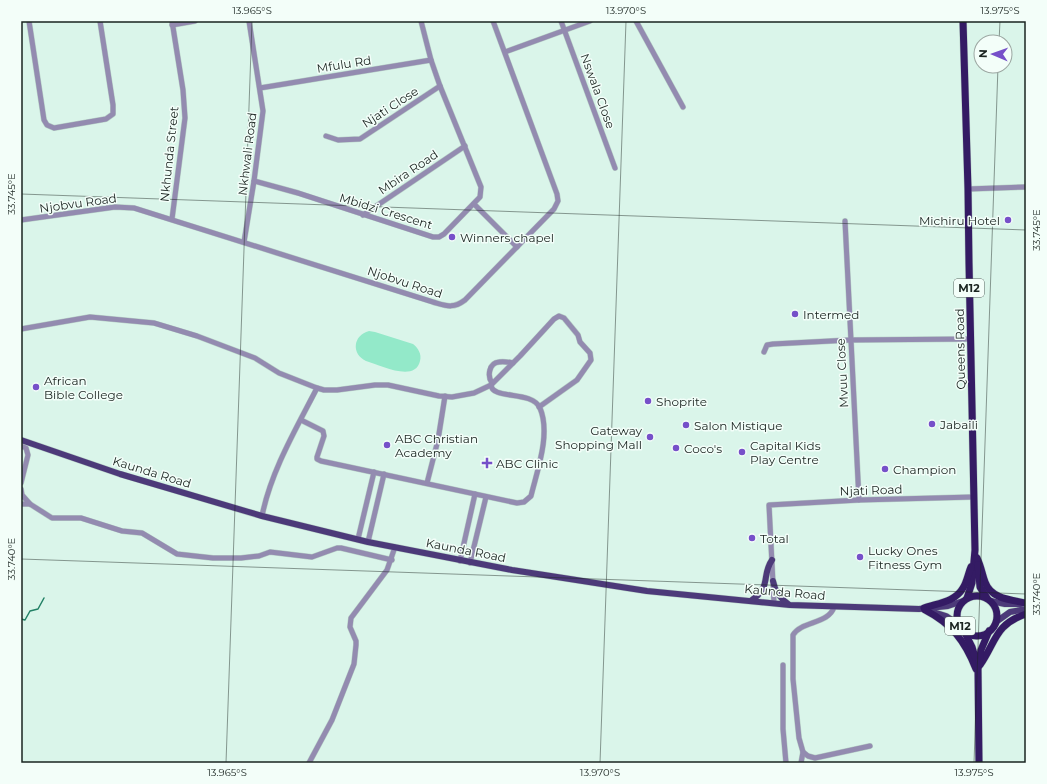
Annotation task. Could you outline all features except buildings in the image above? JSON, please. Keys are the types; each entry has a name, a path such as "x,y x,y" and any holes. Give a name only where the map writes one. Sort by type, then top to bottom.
{"highway":[{"name":"Queens Road","path":"963,21 968,189 973,497 976,557"},
{"name":"M12","path":"976,557 980,587 996,610 996,622 989,632 981,650 977,669"},
{"name":"M12","path":"976,557 972,587 965,600 959,607 957,619 973,650 979,682 979,763"},
{"path":"976,557 983,571 985,582 991,592 1000,598 1026,604"},
{"path":"923,609 949,600 960,594 976,557"},
{"path":"965,600 973,596 980,596 989,599"},
{"path":"923,609 944,622 956,632 965,644 977,669"},
{"path":"977,669 995,637 1007,622 1026,614"},
{"name":"M12","path":"962,628 970,635 977,636 989,632"}],"main road":[{"name":"Kaunda Road","path":"21,440 114,472 262,516 368,542 470,563 558,578 641,590 790,605 923,609 948,606 965,600"},
{"path":"752,600 758,596 765,587 768,565 772,560"},
{"path":"773,581 775,590 779,596 790,605"},
{"path":"989,599 1005,604 1026,604"},
{"name":"Kaunda Road","path":"923,609 946,616 962,628"},
{"path":"996,622 1010,612 1026,609"}],"street":[{"path":"29,21 44,120 47,125 54,128 106,119 112,114 113,108 100,21"},
{"path":"172,23 195,21"},
{"name":"Nkhwali Road","path":"244,242 263,111 249,21"},
{"name":"Mbidzi Crescent","path":"254,181 435,237 440,237 444,234 480,197 481,187 440,86 431,60 421,21"},
{"name":"Njobvu Road","path":"21,220 124,206 172,219 433,302 451,306 458,305 466,300 554,209 558,200 493,21"},
{"name":"Nswala Close","path":"561,21 615,168"},
{"path":"505,52 590,21"},
{"path":"636,21 682,107"},
{"name":"Nkhunda Street","path":"172,23 183,90 185,118 172,219"},
{"name":"Mfulu Rd","path":"260,88 431,60"},
{"name":"Njati Close","path":"326,136 338,140 360,139 440,86"},
{"name":"Mbira Road","path":"363,215 465,146"},
{"path":"968,189 1026,186"},
{"path":"474,204 517,247"},
{"name":"Mvuu Close","path":"845,221 858,500"},
{"path":"21,329 84,317 101,317 154,323 197,336 256,358 279,373 316,388 337,390 375,385 388,385 445,396 460,396 474,393 491,384 554,319 559,316 564,318 578,335 580,342 590,353 592,358 591,362 577,380 539,407"},
{"path":"764,352 767,345 773,344 850,340 970,339"},
{"path":"301,420 323,431 324,436 317,454 317,459 319,460 486,497 517,503 524,502 530,499 544,430 539,407 536,403 524,397 494,391 491,388 489,375 493,364 499,362 513,363"},
{"path":"262,516 277,468 316,388"},
{"path":"426,483 438,440 445,396"},
{"path":"21,446 26,448 28,455 21,483"},
{"path":"358,539 374,472"},
{"path":"368,542 384,474"},
{"path":"21,489 22,495 30,504 52,518 81,518 122,531 142,533 177,554 213,558 233,558 259,556 270,552 312,557 341,548 392,560"},
{"path":"460,561 475,494"},
{"path":"470,563 486,497"},
{"name":"Njati Road","path":"772,560 769,505 858,500 973,497"},
{"path":"21,504 30,504"},
{"path":"309,763 332,720 354,664 356,641 350,627 351,618 388,570 392,560 394,547"},
{"path":"772,560 774,603"},
{"path":"801,763 803,752 799,738 794,679 793,635 796,630 821,620 833,611 834,607"},
{"path":"783,665 783,729 786,763"},
{"path":"803,752 808,756 815,758 870,746"}],"green space":[{"path":"369,331 413,344 418,349 420,354 420,361 417,367 411,371 396,371 361,358 356,349 357,340 364,333"}],"waterway":[{"path":"21,619 25,620 30,611 38,609 44,598"}],"place":[{"name":"Michiru Hotel","path":"1008,220"},
{"name":"Winners chapel","path":"452,237"},
{"name":"Intermed","path":"795,314"},
{"name":"African Bible College","path":"36,387"},
{"name":"Shoprite","path":"648,401"},
{"name":"Jabaili","path":"932,424"},
{"name":"Salon Mistique","path":"686,425"},
{"name":"Gateway Shopping Mall","path":"650,437"},
{"name":"ABC Christian Academy","path":"387,445"},
{"name":"Coco's","path":"676,448"},
{"name":"Capital Kids Play Centre","path":"742,452"},
{"name":"ABC Clinic","path":"487,463"},
{"name":"Champion","path":"885,469"},
{"name":"Total","path":"752,538"},
{"name":"Lucky Ones Fitness Gym","path":"860,557"}]}
